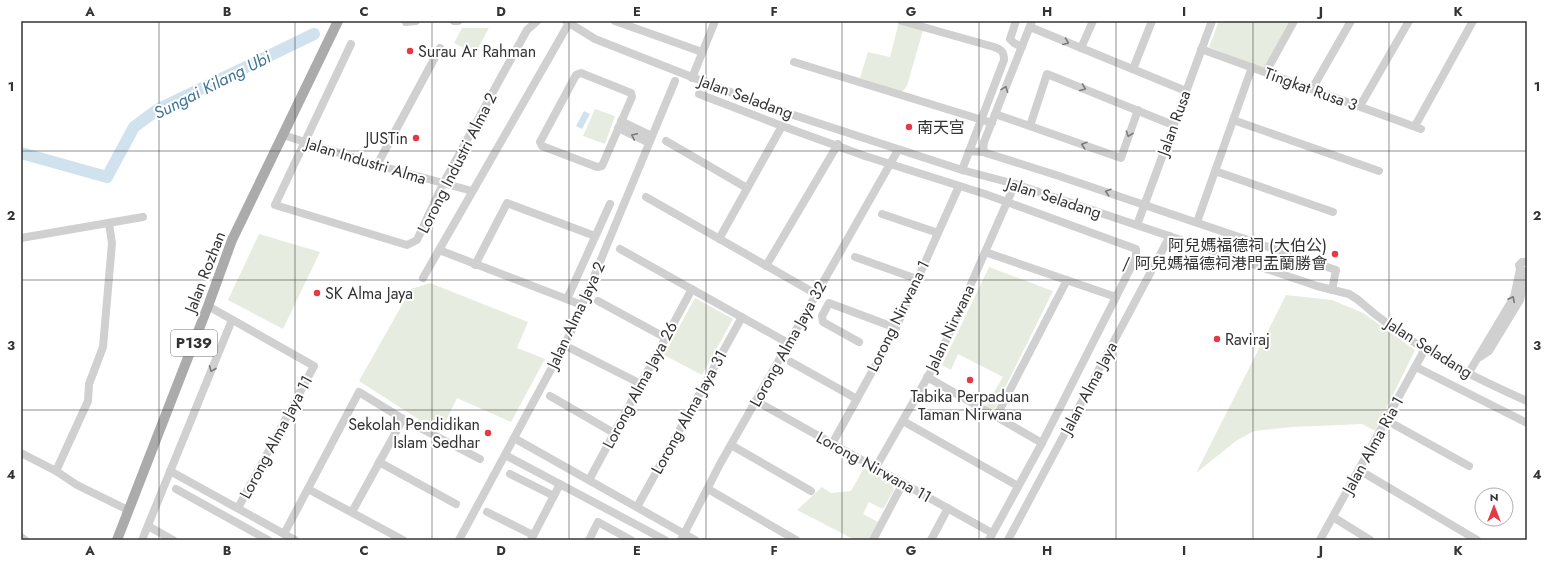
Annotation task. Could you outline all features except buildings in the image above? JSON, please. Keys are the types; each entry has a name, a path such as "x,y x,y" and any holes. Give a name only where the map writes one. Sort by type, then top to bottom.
{"main road":[{"name":"Jalan Rozhan","path":"117,540 208,306 232,240 338,21"}],"street":[{"path":"406,22 416,21"},
{"name":"Lorong Industri Alma 2","path":"305,142 275,205 407,245 417,240 430,215 443,184 527,30 537,21"},
{"name":"Jalan Seladang","path":"615,21 702,52"},
{"path":"692,78 715,21"},
{"path":"902,21 1001,50 1004,54 1004,60 962,170"},
{"path":"1016,21 1010,39 1022,47"},
{"path":"1081,48 1093,21"},
{"path":"1132,69 1152,21"},
{"name":"Jalan Rusa","path":"1137,225 1212,21"},
{"path":"1266,72 1294,21"},
{"path":"1312,89 1351,21"},
{"path":"1360,106 1409,21"},
{"name":"Tingkat Rusa 3","path":"1201,49 1418,127 1473,21"},
{"path":"423,278 568,22"},
{"name":"Jalan Seladang","path":"568,22 595,39 660,66 763,104 898,150 962,170 1016,184 1332,290 1349,294 1402,335 1425,349 1468,374 1527,401"},
{"path":"983,152 995,114 1031,24 1081,48 1186,90"},
{"path":"305,142 351,44"},
{"path":"377,164 440,48"},
{"path":"1004,60 1015,64"},
{"path":"794,62 992,123"},
{"path":"660,66 675,81 703,82"},
{"path":"1197,222 1252,67"},
{"path":"581,73 631,93 632,97 620,125 602,166 597,167 542,146 540,142 576,75 581,73"},
{"path":"1030,126 1047,74 1173,125"},
{"name":"Jalan Alma Jaya 2","path":"459,540 564,345 675,81"},
{"name":"Jalan Seladang","path":"699,94 782,126 1008,202 1136,249 1136,257 1116,297"},
{"path":"995,114 1121,158 1138,110"},
{"path":"1234,120 1379,171"},
{"path":"620,125 651,139"},
{"path":"719,239 782,126"},
{"name":"Jalan Industri Alma","path":"283,135 472,192"},
{"path":"666,142 748,188"},
{"path":"766,266 838,144"},
{"name":"Lorong Alma Jaya 32","path":"682,537 731,444 898,150"},
{"name":"Jalan Seladang","path":"969,151 983,152 1197,222 1336,270 1332,290"},
{"path":"1215,171 1333,212"},
{"name":"Jalan Nirwana","path":"876,468 938,359 1016,184"},
{"name":"Lorong Nirwana 1","path":"832,444 896,328 959,186"},
{"path":"646,197 816,294"},
{"path":"475,265 507,203 595,236"},
{"path":"567,299 610,204"},
{"path":"882,214 938,233"},
{"path":"21,238 143,217"},
{"path":"56,472 88,401 88,384 103,347 112,244 109,224"},
{"name":"Jalan Alma Jaya","path":"1008,540 1170,236"},
{"path":"620,249 788,343"},
{"path":"439,250 582,305"},
{"path":"985,252 1116,297 1042,443 991,536"},
{"path":"855,257 917,279"},
{"path":"1468,374 1479,357 1489,351 1520,300 1525,271 1521,263 1527,262"},
{"path":"996,417 1068,280"},
{"name":"Lorong Alma Jaya 26","path":"589,480 692,289"},
{"path":"598,301 666,338"},
{"path":"859,342 823,322 822,316 829,304 896,328"},
{"name":"Lorong Alma Jaya 11","path":"208,306 314,366 238,508"},
{"name":"Lorong Alma Jaya 31","path":"637,507 742,317"},
{"path":"142,540 232,320"},
{"path":"564,345 641,384"},
{"name":"Jalan Alma Ria 1","path":"1320,540 1425,349"},
{"path":"792,362 857,399"},
{"path":"1416,367 1527,423"},
{"path":"928,377 1042,443"},
{"path":"284,534 359,392 403,419 480,459"},
{"path":"550,396 614,433"},
{"name":"Lorong Nirwana 11","path":"756,401 948,508 991,536"},
{"path":"352,512 403,419"},
{"path":"1386,420 1470,466"},
{"path":"902,421 1018,486"},
{"path":"514,438 637,507 682,537 695,540"},
{"path":"731,444 810,491"},
{"path":"21,453 77,485 128,510"},
{"path":"506,455 665,540"},
{"path":"379,462 456,504"},
{"path":"1359,470 1477,540"},
{"path":"170,471 296,540"},
{"path":"510,474 554,496"},
{"path":"873,540 903,483"},
{"path":"487,512 532,538 560,484"},
{"path":"176,489 268,540"},
{"path":"308,489 403,540"},
{"path":"708,489 796,540"},
{"path":"931,540 948,508"},
{"path":"1333,517 1370,540"},
{"path":"588,540 598,522 631,540"},
{"path":"148,526 173,540"}],"shaded area":[{"path":"1219,21 1289,21 1264,69 1209,47"},
{"path":"899,22 923,30 907,86 902,92 860,78 868,52 890,57"},
{"path":"462,28 489,28 475,54 454,43"},
{"path":"595,109 615,116 605,144 583,136"},
{"path":"259,234 320,252 283,329 228,300"},
{"path":"989,267 1053,291 993,412 985,407 1003,377 958,354 951,370 942,365"},
{"path":"430,283 528,322 517,348 545,359 511,422 457,398 440,433 359,381 411,289"},
{"path":"1286,295 1332,300 1363,313 1415,350 1375,431 1362,424 1292,427 1254,431 1236,441 1196,473"},
{"path":"695,298 733,319 702,375 664,355"},
{"path":"864,468 892,484 894,490 883,509 869,502 863,514 878,522 870,540 855,540 797,510 822,487 831,493 851,491"}],"water":[{"path":"584,111 590,114 582,129 576,126"}],"waterway":[{"name":"Sungai Kilang Ubi","path":"21,153 107,177 134,127 157,110 314,34"}],"place":[{"name":"Surau Ar Rahman","path":"410,51"},
{"name":"南天宫","path":"909,127"},
{"name":"JUSTin","path":"416,138"},
{"name":"阿兒媽福德祠 (大伯公) / 阿兒媽福德祠港門盂蘭勝會","path":"1335,254"},
{"name":"SK Alma Jaya","path":"317,293"},
{"name":"Raviraj","path":"1217,339"},
{"name":"Tabika Perpaduan Taman Nirwana","path":"970,380"},
{"name":"Sekolah Pendidikan Islam Sedhar","path":"488,433"}]}
